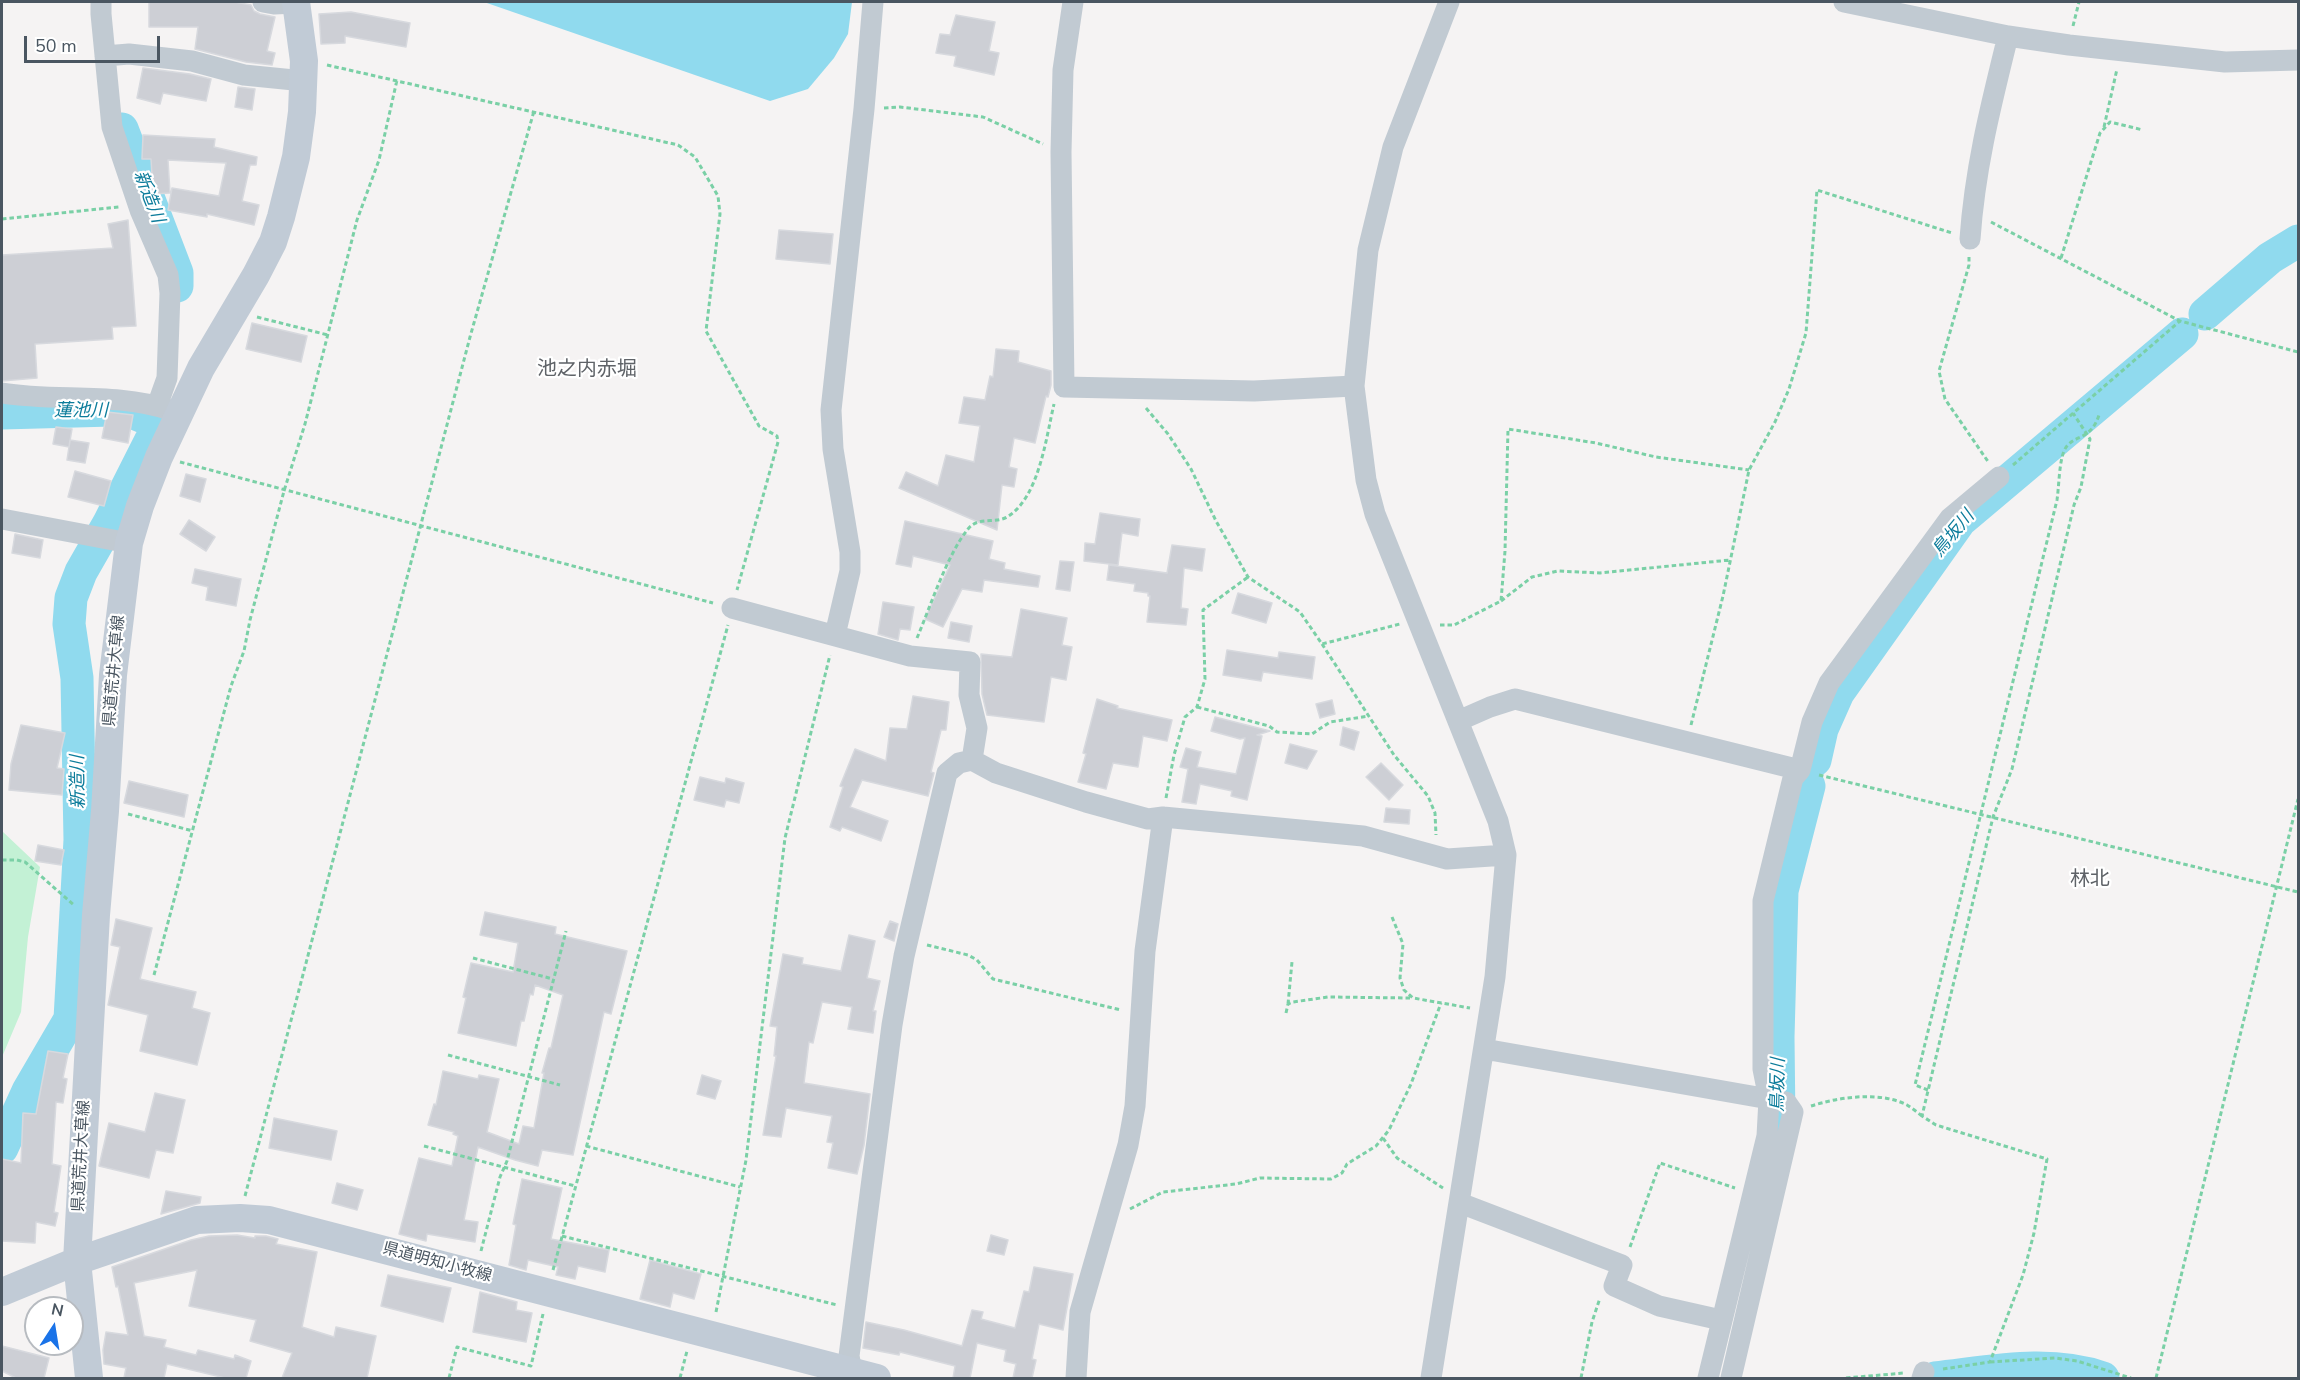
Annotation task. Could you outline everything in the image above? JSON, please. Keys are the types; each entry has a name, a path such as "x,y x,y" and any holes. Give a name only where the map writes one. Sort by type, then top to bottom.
{"main road":[{"name":"県道荒井大草線","path":"89,1378 76,1261 96,915 113,675 128,543 159,457 169,410 201,368 237,307 273,242 281,217 298,148 304,71 296,2"},
{"name":"県道明知小牧線","path":"2,1292 76,1261 197,1220 240,1218 269,1220 864,1375"}],"street":[{"path":"2,393 23,396 116,399 169,410 166,378 170,293 168,275 139,205 112,127 101,2"},
{"path":"263,2 274,4 296,2"},
{"path":"835,635 850,571 850,552 833,449 831,410 864,109 873,2"},
{"path":"1073,2 1063,70 1061,152 1064,387 1254,391 1354,386"},
{"path":"1431,1378 1490,1011 1506,855 1498,821 1375,514 1366,480 1354,386 1368,250 1393,147 1449,2"},
{"path":"1844,2 2008,36 2069,45 2225,62 2298,60"},
{"path":"1971,229 1983,135 2008,36"},
{"path":"105,56 129,54 192,61 244,75 304,71"},
{"path":"1731,1378 1780,1103 1762,1070 1763,901 1793,778 1800,770 1812,722 1829,683 1950,518 1999,477"},
{"path":"2,519 128,543"},
{"path":"732,608 910,656 970,662 969,695 977,728 972,760"},
{"path":"1458,721 1490,706 1515,699 1800,770"},
{"path":"864,1375 849,1356 892,1025 908,941 947,773 959,763 972,760 996,773 1148,819 1163,818 1363,836 1447,859 1506,855"},
{"path":"1076,1378 1080,1312 1128,1145 1135,1107 1145,951 1163,818"},
{"path":"1484,1049 1780,1103"},
{"path":"1708,1378 1767,1136 1780,1103"},
{"path":"1460,1201 1622,1265 1614,1286 1659,1306 1721,1320"}],"path":[{"path":"304,71 397,80 678,145 695,157 718,196 720,214 705,331 759,426 777,436 778,442 575,1186 531,1366 457,1347 448,1378"},
{"path":"154,975 231,686 244,651 250,620 284,491 305,424 357,220 379,160 397,80"},
{"path":"864,109 900,108 983,117 1061,152"},
{"path":"240,1218 470,337 534,111"},
{"path":"2061,258 2100,133 2110,122 2143,130"},
{"path":"1687,741 1731,560 1749,470 1775,422 1789,389 1806,333 1816,190 1971,229 1994,223 2180,321 2298,351"},
{"path":"2,219 139,205"},
{"path":"1971,229 1969,265 1939,371 1946,399 1999,477 2180,321"},
{"path":"237,307 249,315 328,335"},
{"path":"910,656 947,566 969,527 979,521 1004,519 1014,512 1036,479 1057,394 1064,387"},
{"path":"1123,389 1145,407 1168,434 1191,469 1216,521 1248,577 1300,612 1394,755 1428,796 1435,813 1437,831 1432,855"},
{"path":"1922,1116 1993,817 2012,769 2074,505 2081,487 2090,439 2074,414"},
{"path":"1928,1090 1915,1085 2057,500 2064,451 2095,427 2099,414"},
{"path":"1501,601 1506,551 1508,429 1596,443 1656,457 1749,470"},
{"path":"159,457 732,608"},
{"path":"1322,644 1401,624 1454,625 1501,601 1532,577 1558,572 1600,573 1731,560"},
{"path":"1163,818 1174,755 1185,717 1197,707 1205,679 1203,610 1248,577"},
{"path":"712,1335 746,1160 784,838 835,635"},
{"path":"1197,707 1269,726 1277,732 1296,734 1312,734 1330,722 1369,716"},
{"path":"1800,770 2298,892"},
{"path":"2156,1378 2298,799"},
{"path":"105,811 137,816 193,831"},
{"path":"2,860 25,862 67,901 85,913 96,915"},
{"path":"1392,917 1402,944 1400,978 1404,990 1413,998"},
{"path":"475,1273 566,931"},
{"path":"908,941 968,955 977,960 993,979 1141,1015"},
{"path":"473,958 554,979"},
{"path":"1286,1013 1292,962"},
{"path":"1288,1004 1328,998 1413,998 1490,1011"},
{"path":"1106,1222 1163,1192 1236,1184 1260,1178 1331,1179 1342,1173 1347,1164 1376,1146 1389,1130 1411,1084 1441,1003"},
{"path":"448,1055 560,1085"},
{"path":"1780,1103 1822,1103 1855,1098 1884,1099 1906,1104 1936,1125 2047,1159 2034,1233 2023,1275 1990,1362"},
{"path":"1383,1138 1397,1158 1460,1201"},
{"path":"424,1146 575,1186"},
{"path":"586,1146 740,1186"},
{"path":"1622,1265 1660,1163 1752,1194"},
{"path":"562,1236 856,1310"},
{"path":"1581,1378 1600,1295 1606,1287 1614,1286"},
{"path":"1846,1378 1923,1375 1990,1362 2055,1358 2078,1360 2131,1378"}],"green space":[{"path":"2,831 40,867 28,937 21,1012 2,1057"}],"water":[{"path":"484,2 852,2 848,34 834,58 808,89 770,101"}],"building":[{"path":"149,2 235,2 251,5 254,11 260,14 275,17 267,51 275,53 272,65 246,62 195,49 198,27 149,27"},
{"path":"351,12 410,23 406,47 345,36 345,43 321,44 319,14"},
{"path":"956,15 995,22 989,51 999,53 994,75 954,66 956,56 936,53 940,34 950,35"},
{"path":"143,68 211,79 206,101 163,93 160,104 137,98"},
{"path":"238,87 255,89 252,110 235,107"},
{"path":"143,135 215,139 214,147 257,157 256,165 250,165 242,201 259,205 254,225 207,214 207,217 168,210 172,188 219,196 226,163 168,160 170,193 153,194 151,159 142,159"},
{"path":"128,220 136,326 112,327 113,339 35,344 37,378 2,381 2,255 113,248 108,224"},
{"path":"779,230 833,234 830,264 776,259"},
{"path":"252,323 307,336 301,362 246,349"},
{"path":"996,349 1019,351 1018,362 1051,371 1051,385 1048,397 1046,396 1035,443 1014,438 1009,467 1017,469 1014,487 1002,485 997,530 899,488 906,472 938,486 946,455 974,462 980,426 959,423 964,397 985,400 990,376 993,377"},
{"path":"107,412 133,415 128,443 102,438"},
{"path":"56,427 72,429 69,447 53,444"},
{"path":"70,440 89,443 85,463 67,460"},
{"path":"75,471 111,481 104,506 68,497"},
{"path":"186,474 206,479 200,502 180,496"},
{"path":"1100,513 1140,519 1138,536 1122,533 1118,565 1084,561 1085,543 1095,544"},
{"path":"189,520 215,537 206,551 180,534"},
{"path":"905,521 993,541 989,559 1005,563 1004,569 1040,576 1038,587 984,580 982,592 962,589 943,627 925,619 950,565 913,556 911,567 896,564"},
{"path":"15,534 43,540 40,558 12,553"},
{"path":"1172,545 1205,549 1202,571 1184,568 1181,608 1188,609 1186,625 1147,622 1150,596 1148,593 1134,591 1135,584 1107,580 1109,565 1167,573"},
{"path":"1060,561 1074,562 1070,591 1056,589"},
{"path":"195,569 241,579 236,606 206,600 208,587 192,583"},
{"path":"1238,593 1272,603 1266,623 1232,613"},
{"path":"883,602 914,607 910,630 900,629 898,640 878,634"},
{"path":"1021,609 1067,618 1062,645 1072,647 1066,680 1051,677 1044,722 987,715 982,694 981,654 1012,657"},
{"path":"951,622 972,626 969,642 948,638"},
{"path":"1227,650 1278,658 1279,652 1315,657 1312,679 1263,672 1261,681 1223,675"},
{"path":"913,696 949,702 946,730 941,730 928,796 862,780 850,807 888,821 881,841 842,827 840,831 830,827 843,787 840,786 855,749 886,761 890,728 907,729"},
{"path":"1097,699 1118,706 1117,708 1172,720 1167,741 1143,736 1138,767 1113,763 1106,789 1078,782"},
{"path":"1332,700 1335,714 1320,718 1316,704"},
{"path":"1215,717 1270,731 1257,735 1262,736 1247,800 1231,796 1232,791 1200,784 1196,804 1182,802 1188,769 1180,767 1186,748 1201,752 1197,767 1236,774 1245,738 1240,739 1211,731"},
{"path":"21,725 65,733 57,768 64,769 62,795 9,790 11,764"},
{"path":"1343,727 1359,732 1354,750 1340,745"},
{"path":"1290,744 1317,751 1307,769 1285,763"},
{"path":"1381,763 1403,785 1389,800 1366,777"},
{"path":"700,777 725,783 726,778 744,783 739,803 726,800 724,807 694,800"},
{"path":"129,781 188,795 184,817 124,803"},
{"path":"1386,808 1410,810 1409,824 1384,822"},
{"path":"38,845 64,850 61,865 35,861"},
{"path":"485,912 556,927 555,934 627,951 611,1014 604,1012 573,1155 542,1150 538,1166 478,1147 464,1220 478,1222 475,1242 427,1234 426,1241 399,1234 419,1158 452,1166 458,1136 453,1134 454,1132 428,1125 434,1104 436,1105 443,1071 478,1079 479,1075 499,1079 487,1132 519,1144 523,1126 534,1128 544,1073 542,1073 549,1048 551,1048 563,995 535,985 533,995 530,994 524,1021 521,1021 516,1046 458,1033 471,963 513,972 518,943 480,935"},
{"path":"116,919 152,928 140,979 196,992 192,1008 210,1013 197,1065 140,1051 148,1015 108,1005 120,947 111,945"},
{"path":"890,921 898,924 894,941 884,937"},
{"path":"849,935 875,941 867,978 880,981 873,1011 876,1011 873,1033 848,1029 852,1007 822,1002 813,1043 809,1042 804,1083 870,1094 864,1145 857,1174 828,1168 833,1143 827,1142 832,1116 786,1108 781,1137 763,1135 776,1056 774,1056 777,1027 770,1026 783,954 803,958 802,964 841,971"},
{"path":"48,1051 68,1054 63,1078 67,1079 63,1103 56,1102 52,1164 61,1166 54,1212 58,1213 55,1226 36,1222 35,1243 2,1241 2,1159 21,1163 23,1113 36,1114"},
{"path":"702,1075 721,1081 715,1099 697,1094"},
{"path":"155,1093 185,1100 173,1153 156,1150 149,1178 99,1166 109,1123 145,1132"},
{"path":"274,1118 337,1131 331,1160 269,1148"},
{"path":"522,1179 562,1188 551,1239 609,1250 605,1272 578,1266 575,1279 556,1275 558,1267 528,1260 526,1270 509,1265 516,1225 513,1224"},
{"path":"337,1183 363,1190 357,1210 332,1203"},
{"path":"166,1191 201,1197 200,1203 161,1214"},
{"path":"237,1235 255,1238 255,1236 266,1236 278,1239 276,1244 317,1252 302,1327 334,1337 336,1327 376,1336 367,1378 282,1378 292,1353 250,1341 256,1320 189,1306 197,1270 134,1283 144,1336 166,1340 164,1347 196,1355 198,1350 234,1359 235,1355 251,1361 246,1378 225,1378 167,1364 164,1378 124,1378 126,1368 104,1364 103,1350 106,1332 128,1335 112,1267 191,1240 209,1236"},
{"path":"991,1235 1008,1240 1004,1255 987,1251"},
{"path":"650,1260 701,1274 694,1299 673,1293 670,1307 640,1299"},
{"path":"1034,1267 1073,1274 1063,1330 1039,1324 1032,1359 1036,1360 1032,1378 1013,1378 1016,1364 1004,1361 1006,1350 977,1343 970,1378 953,1378 955,1366 900,1352 899,1355 863,1348 866,1322 962,1346 972,1310 983,1312 981,1319 1015,1328 1024,1291 1029,1292"},
{"path":"388,1275 451,1288 443,1322 381,1306"},
{"path":"480,1292 517,1302 516,1310 532,1313 526,1342 473,1332"},
{"path":"2,1346 24,1352 24,1356 49,1358 44,1378 16,1378 2,1371"}],"waterway":[{"name":"新造川","path":"122,129 177,273 177,286"},
{"name":"鳥坂川","path":"2205,314 2270,258 2298,241"},
{"name":"鳥坂川","path":"1815,760 1822,729 1838,693 1960,521 2182,334"},
{"name":"蓮池川","path":"2,413 112,410 134,413 160,424"},
{"name":"新造川","path":"2,1148 28,1091 70,1019 80,840 77,678 69,624 71,598 81,572 109,523 160,422"},
{"name":"鳥坂川","path":"1767,1170 1779,1124 1778,1037 1782,891 1809,786"},
{"path":"1935,1378 1998,1370 2040,1368 2082,1372 2103,1378"}],"district":[{"name":"池之内赤堀","path":"587,370"},
{"name":"林北","path":"2090,880"}]}
